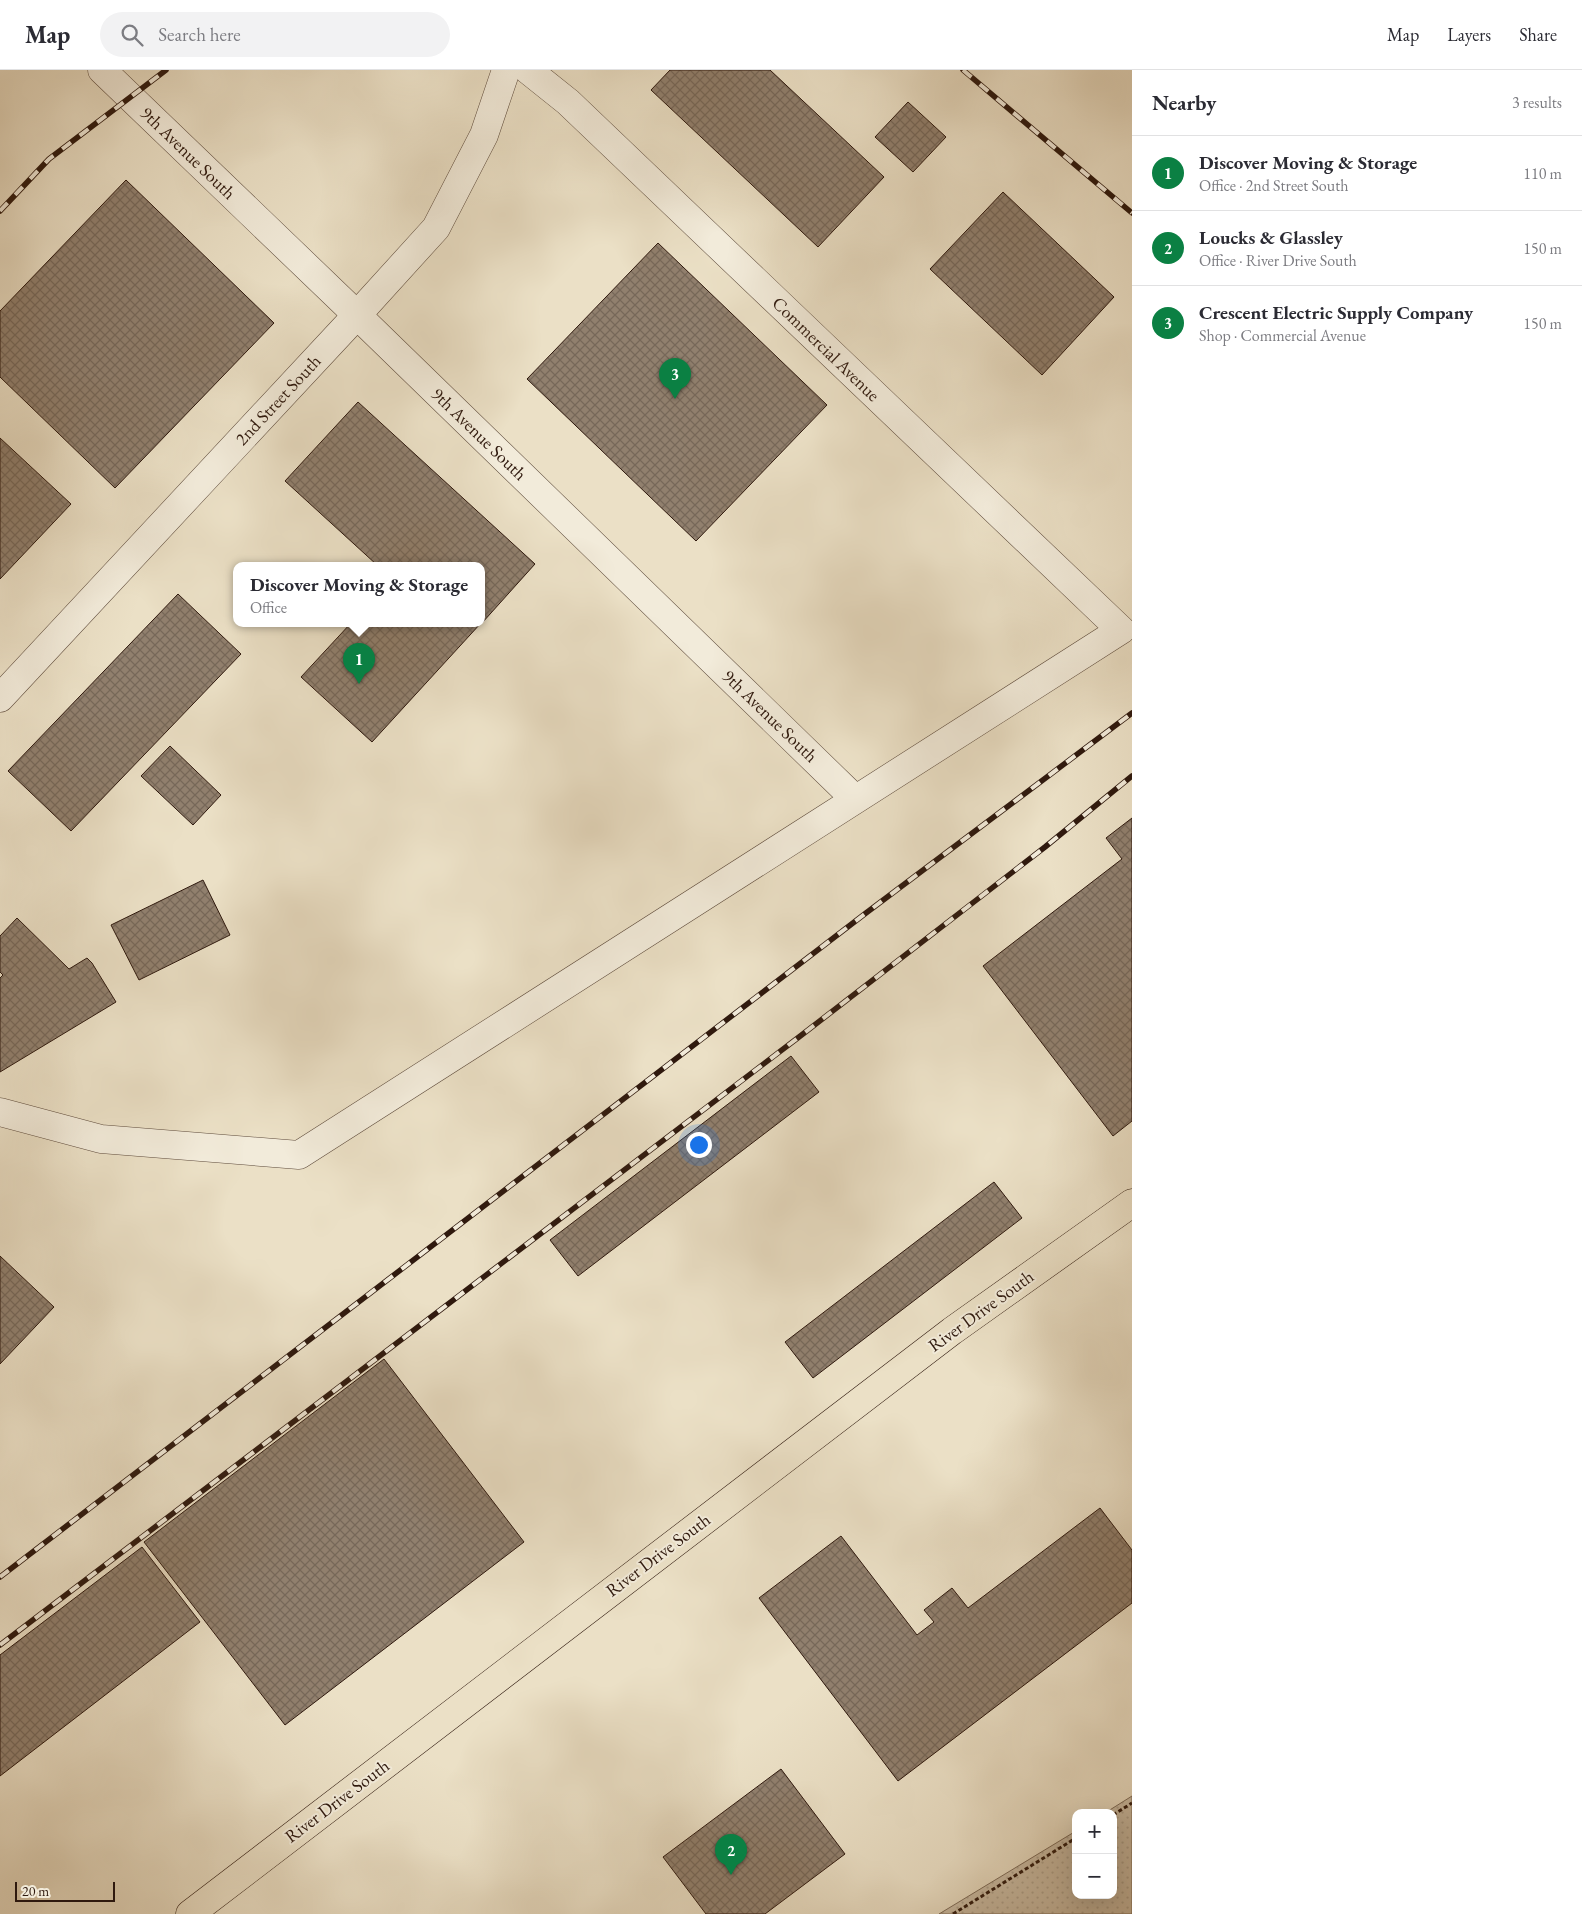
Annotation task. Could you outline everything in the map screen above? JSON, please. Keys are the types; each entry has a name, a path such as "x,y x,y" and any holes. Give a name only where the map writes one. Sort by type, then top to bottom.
{"main road":[{"name":"River Drive South","path":"190,1914 952,1330 1132,1203"}],"street":[{"name":"9th Avenue South","path":"102,70 357,315 855,800"},
{"name":"2nd Street South","path":"0,698 436,228 484,135 506,70"},
{"name":"Commercial Avenue","path":"528,70 581,114 1120,630 855,800"},
{"path":"0,1112 101,1140 299,1155 855,800"}],"path":[{"path":"1117,1812 1132,1803"},
{"path":"953,1914 1072,1840"}],"shaded area":[{"path":"1132,1796 1132,1914 939,1914 1072,1833 1072,1899 1117,1899 1117,1809 1111,1809"}],"building":[{"path":"670,70 770,70 884,177 818,247 651,90"},
{"path":"908,102 946,137 913,172 875,137"},
{"path":"126,180 274,323 115,488 0,377 0,311"},
{"path":"1003,192 1114,297 1042,375 930,269"},
{"path":"658,243 827,405 696,541 527,379"},
{"path":"358,402 535,564 485,620 485,562 374,562 285,481"},
{"path":"0,438 71,504 0,579"},
{"path":"178,594 241,654 71,831 8,771"},
{"path":"347,627 477,627 372,742 301,677"},
{"path":"170,746 221,795 193,825 141,776"},
{"path":"1132,818 1132,1121 1113,1136 983,966 1122,859 1106,838"},
{"path":"203,880 230,935 139,980 111,925"},
{"path":"17,918 69,969 87,958 116,1002 0,1072 0,978 3,975 0,972 0,936"},
{"path":"791,1056 819,1092 578,1276 550,1240"},
{"path":"994,1182 1022,1218 813,1378 785,1342"},
{"path":"0,1256 54,1307 0,1364"},
{"path":"384,1359 524,1542 285,1725 144,1542"},
{"path":"1100,1508 1132,1550 1132,1603 898,1781 759,1598 841,1536 917,1635 934,1622 924,1610 952,1588 968,1608"},
{"path":"142,1547 200,1622 0,1776 0,1655"},
{"path":"781,1769 845,1854 765,1914 706,1914 663,1857"}],"railway":[{"path":"0,211 49,159 166,70"},
{"path":"963,70 1132,213"},
{"path":"0,1577 866,913 1132,713"},
{"path":"0,1645 799,1037 1045,847 1132,776"}],"place":[{"name":"Crescent Electric Supply Company","path":"675,399"},
{"name":"Discover Moving & Storage","path":"359,684"},
{"name":"Loucks & Glassley","path":"731,1875"}]}
